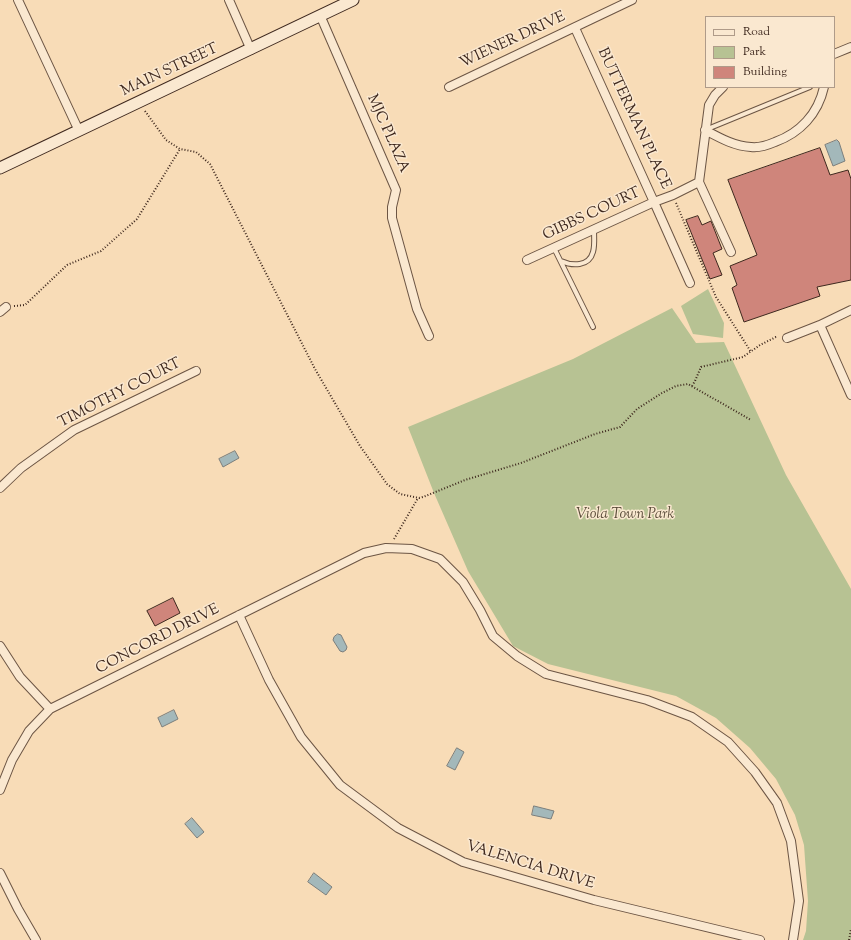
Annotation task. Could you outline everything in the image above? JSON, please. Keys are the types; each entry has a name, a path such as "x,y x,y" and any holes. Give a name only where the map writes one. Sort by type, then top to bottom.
{"main road":[{"name":"MAIN STREET","path":"0,168 251,50 353,0"}],"street":[{"path":"18,0 79,131"},
{"path":"229,0 251,50"},
{"name":"WIENER DRIVE","path":"449,87 632,0"},
{"name":"MJC PLAZA","path":"320,15 396,190 392,207 392,218 417,310 429,336"},
{"name":"BUTTERMAN PLACE","path":"575,28 654,202 673,195 699,182"},
{"path":"835,54 851,47"},
{"path":"722,88 714,95 709,106 699,182 731,252"},
{"path":"705,130 729,143 752,148 773,143 793,134 805,124 815,112 822,98 824,88"},
{"name":"GIBBS COURT","path":"527,260 654,202 690,283"},
{"path":"787,338 820,325 851,310"},
{"path":"820,325 851,395"},
{"name":"TIMOTHY COURT","path":"0,488 21,468 74,430 196,371"},
{"name":"CONCORD DRIVE","path":"0,790 12,760 29,731 50,709 364,553 386,548 412,549 440,559 463,582 480,610 493,636 517,656 546,674 647,700 692,717 728,742 755,772 777,803 791,841 799,901 793,940"},
{"name":"VALENCIA DRIVE","path":"239,615 269,680 301,737 340,785 398,828 463,862 594,900 760,940"},
{"path":"0,646 20,677 50,709"},
{"path":"0,873 18,910 36,940"}],"lane":[{"path":"705,130 808,88"},
{"path":"561,261 571,265 578,265 584,263 590,258 593,252 594,229"},
{"path":"554,248 593,327"}],"path":[{"path":"145,111 166,140 180,149 196,152 210,164 315,369 360,446 387,484 400,494 418,498 465,480 521,463 582,439 620,427 637,409 676,386 688,384 751,420"},
{"path":"3,310 25,305 67,265 101,251 137,219 180,149"},
{"path":"673,195 716,296 751,352"},
{"path":"692,386 696,381 701,367 743,357 760,345 776,337 787,338"},
{"path":"394,548 394,537 418,498"},
{"path":"849,940 851,929"}],"green space":[{"path":"708,289 724,323 723,338 693,334 681,306"},
{"name":"Viola Town Park","path":"672,308 696,343 724,342 786,475 851,589 851,940 803,940 806,931 808,901 804,845 795,815 776,779 750,748 716,718 676,696 548,664 513,646 468,571 434,493 408,427 573,359"}],"shaded area":[{"path":"837,140 845,161 833,166 825,145"},
{"path":"235,451 239,458 223,467 219,459"},
{"path":"338,634 341,635 347,647 343,652 340,651 333,640"},
{"path":"174,710 178,719 162,727 158,718"},
{"path":"457,748 464,752 455,770 447,766"},
{"path":"534,806 554,811 551,819 532,815"},
{"path":"192,818 204,832 197,838 185,824"},
{"path":"314,873 332,887 326,895 308,882"}],"building":[{"path":"820,148 830,175 848,170 851,179 851,280 817,287 820,296 744,322 732,288 737,285 730,266 757,255 728,180"},
{"path":"698,216 702,225 711,221 722,249 713,253 722,275 710,279 686,220"},
{"path":"173,598 180,613 155,626 147,611"}]}
